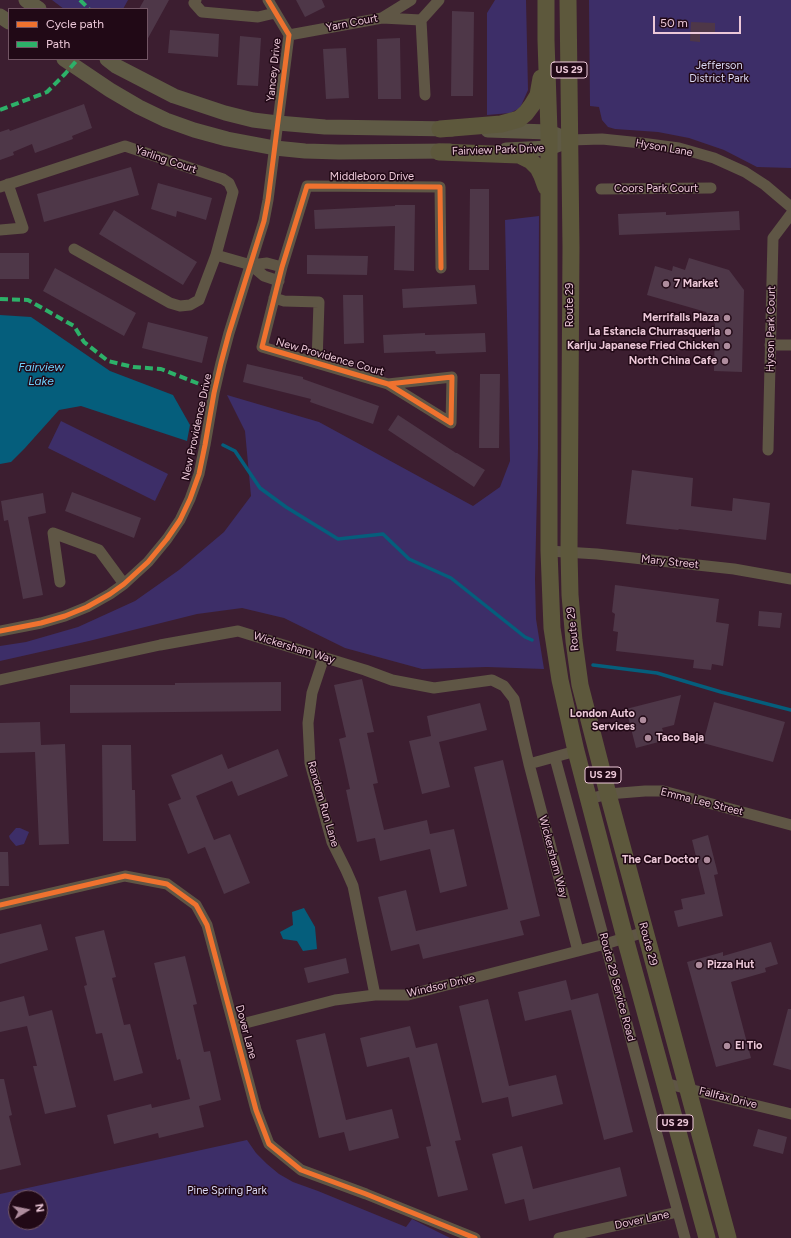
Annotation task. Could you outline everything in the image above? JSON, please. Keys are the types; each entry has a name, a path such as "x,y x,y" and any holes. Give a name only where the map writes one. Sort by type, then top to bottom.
{"main road":[{"path":"26,0 38,8"},
{"name":"Route 29","path":"546,0 549,140 549,551 552,628 566,709 576,751 706,1238"},
{"name":"Route 29","path":"568,0 571,247 569,552 570,595 573,630 580,684 608,794 728,1238"},
{"path":"440,129 501,124 519,119 532,106 538,95 546,40"},
{"name":"Fairview Park Drive","path":"65,60 110,90 139,107 166,120 194,130 227,139 275,148 339,152 439,152 549,140"},
{"name":"Fairview Park Drive","path":"108,60 116,66 149,84 186,100 225,113 253,120 278,124 325,127 440,129 549,140 570,140"},
{"path":"439,152 519,155 531,161 542,176 549,205"}],"street":[{"path":"196,0 194,2 202,12 258,16 275,13"},
{"name":"Yancey Drive","path":"268,0 289,35 278,124"},
{"name":"Yarn Court","path":"289,35 382,18 412,0"},
{"path":"425,95 421,20 439,0"},
{"path":"382,18 421,20"},
{"name":"New Providence Drive","path":"0,631 41,623 65,616 87,607 124,584 148,562 167,540 180,520 190,499 199,474 206,446 214,393 221,363 229,333 251,266 267,207 278,124"},
{"name":"Hyson Lane","path":"570,140 602,139 648,144 679,148 714,158 745,172 765,185 791,207"},
{"name":"Yarling Court","path":"0,230 23,228 4,185 125,146 223,179 230,183 233,192 216,255 199,300 190,306 170,304 74,249"},
{"name":"Middleboro Drive","path":"282,267 307,186 440,187 441,268"},
{"name":"Coors Park Court","path":"601,189 710,188"},
{"name":"Hyson Park Court","path":"768,450 773,238 791,214"},
{"path":"216,255 251,266 264,276 278,281"},
{"path":"251,266 267,263 282,267"},
{"name":"New Providence Court","path":"282,267 262,347 388,384 451,422 452,377 388,384"},
{"name":"New Providence Court","path":"274,298 284,301 319,302 317,363"},
{"path":"770,345 791,345"},
{"path":"60,582 53,533 99,550 124,584"},
{"name":"Mary Street","path":"549,551 604,554 747,571 791,579"},
{"name":"Wickersham Way","path":"0,680 160,645 238,631 366,670 392,680 434,688 492,680 504,686 514,699 529,764 578,951"},
{"name":"Random Run Lane","path":"324,657 312,693 308,723 310,763 332,842 353,886 375,995"},
{"path":"529,764 576,751"},
{"name":"Route 29 Service Road","path":"555,758 684,1238"},
{"name":"Emma Lee Street","path":"589,799 608,794 646,790 663,792 791,825"},
{"name":"Dover Lane","path":"0,905 125,876 167,884 196,906 207,925 256,1110 269,1144 301,1170 366,1194 475,1238"},
{"name":"Windsor Drive","path":"234,1026 335,1000 375,995 408,995 605,944 645,932"},
{"name":"Fallfax Drive","path":"664,1083 791,1114"},
{"name":"Dover Lane","path":"559,1238 678,1212"}],"green space":[{"path":"52,0 128,0 124,8 63,8"},
{"path":"495,0 526,0 528,90 520,108 510,113 487,115 487,13"},
{"name":"Jefferson District Park","path":"589,0 791,0 791,168 757,167 724,150 689,138 658,132 615,129 608,127 602,120 599,107 590,106"},
{"path":"539,216 538,448 535,579 536,619 544,669 487,667 422,669 345,648 284,618 242,608 197,614 0,661 0,646 26,642 78,627 135,601 179,570 224,532 251,496 245,431 227,395 319,422 473,506 500,487 510,461 505,220"},
{"path":"61,421 168,474 155,501 48,448"},
{"path":"16,828 29,832 24,844 16,846 9,836"},
{"name":"Pine Spring Park","path":"247,1140 256,1153 267,1164 279,1174 293,1182 406,1227 412,1219 450,1238 0,1238 0,1194 8,1192 8,1230 48,1230 48,1190 18,1190"}],"water":[{"name":"Fairview Lake","path":"0,315 31,317 110,371 173,395 190,425 187,441 81,406 59,410 11,462 0,464"},
{"path":"304,908 315,927 317,949 303,951 297,941 283,939 280,932 293,925 292,912"}],"building":[{"path":"144,0 169,0 148,38 148,8 140,8"},
{"path":"296,0 322,0 325,7 305,17"},
{"path":"452,11 474,12 473,96 451,96"},
{"path":"691,22 715,23 715,34 700,34 700,42 690,41"},
{"path":"170,30 219,34 218,57 168,53"},
{"path":"240,36 261,38 258,86 237,85"},
{"path":"400,38 401,99 378,99 377,39"},
{"path":"346,48 349,98 326,99 323,49"},
{"path":"84,104 92,128 72,136 73,139 35,153 32,144 13,152 14,155 0,160 0,132 9,129 10,131"},
{"path":"131,167 139,195 44,222 37,194"},
{"path":"158,183 212,198 206,220 177,211 176,217 151,209"},
{"path":"470,189 489,189 489,270 469,270"},
{"path":"415,205 414,271 394,270 395,226 315,229 314,210"},
{"path":"114,210 197,262 183,285 99,234"},
{"path":"739,211 740,230 619,235 618,214 666,212 666,215"},
{"path":"0,253 29,253 29,279 0,279"},
{"path":"307,255 368,256 367,275 307,274"},
{"name":"Merrifalls Plaza","path":"689,258 729,270 744,290 742,372 714,371 715,324 706,312 647,295 655,266 672,271 673,266 685,270"},
{"path":"55,268 136,313 124,336 43,291"},
{"path":"475,285 477,304 403,308 402,289"},
{"path":"343,295 363,295 364,343 344,344"},
{"path":"148,322 208,337 202,363 142,348"},
{"path":"425,333 425,335 485,333 486,352 436,354 435,351 384,353 383,335"},
{"path":"247,364 303,377 303,379 379,406 373,424 310,402 311,399 243,382"},
{"path":"480,374 500,374 499,448 479,448"},
{"path":"398,415 485,470 474,487 388,430"},
{"path":"632,470 693,478 691,506 732,511 733,498 770,503 766,540 626,524"},
{"path":"72,492 141,518 134,538 65,511"},
{"path":"43,493 46,513 28,517 43,595 23,599 8,520 4,521 1,501"},
{"path":"615,585 719,599 716,622 729,624 723,666 712,664 711,670 693,668 694,660 616,651 618,632 613,631 615,614 612,612"},
{"path":"759,611 782,613 780,628 758,626"},
{"path":"362,679 374,732 367,733 378,783 373,784 384,830 427,820 430,834 454,829 467,886 440,893 430,849 380,861 375,838 357,842 346,790 350,789 339,739 346,737 334,685"},
{"path":"281,682 281,711 70,713 70,685 175,685 175,683"},
{"path":"681,695 674,725 662,728 666,740 636,748 626,709"},
{"path":"714,702 785,722 773,762 703,743"},
{"path":"480,703 487,730 439,742 450,787 422,794 409,741 431,736 427,716"},
{"path":"40,722 41,745 65,744 69,844 39,845 35,752 0,753 0,723"},
{"path":"102,745 131,745 132,790 135,790 136,841 103,841"},
{"path":"278,749 288,776 238,796 232,781 196,796 214,840 230,834 250,883 224,894 205,847 188,854 168,804 181,799 171,775 222,754 228,769"},
{"path":"503,760 540,916 520,921 524,935 423,959 419,944 391,951 378,897 406,890 416,931 508,909 474,767"},
{"path":"708,835 718,874 714,875 723,916 678,927 674,911 683,909 681,899 705,894 692,840"},
{"path":"0,852 8,852 9,886 0,886"},
{"path":"41,924 48,950 0,964 0,934"},
{"path":"104,930 116,977 112,978 124,1025 130,1024 143,1073 114,1081 102,1033 96,1034 84,986 87,985 75,937"},
{"path":"771,942 778,964 765,968 766,972 731,982 751,1058 716,1067 687,962 723,952 723,956"},
{"path":"185,956 197,1004 193,1005 204,1052 210,1051 221,1100 199,1106 204,1127 159,1138 158,1133 114,1144 107,1115 151,1104 152,1108 190,1099 180,1059 177,1060 154,963"},
{"path":"346,958 349,973 308,983 304,968"},
{"path":"566,980 571,1000 598,993 633,1132 604,1140 571,1010 525,1021 518,992"},
{"path":"24,996 29,1016 52,1010 76,1107 45,1114 33,1066 37,1066 27,1026 0,1032 0,1002"},
{"path":"488,999 509,1086 556,1075 563,1104 512,1117 508,1097 482,1103 459,1006"},
{"path":"788,1009 791,1009 791,1070 773,1065"},
{"path":"410,1026 416,1048 437,1043 461,1140 455,1141 468,1190 438,1197 426,1147 431,1146 409,1057 367,1067 360,1038"},
{"path":"325,1033 346,1120 392,1109 399,1138 349,1151 344,1132 319,1138 296,1040"},
{"path":"0,1079 4,1079 12,1115 9,1116 21,1165 0,1170"},
{"path":"758,1129 787,1137 783,1154 753,1146"},
{"path":"522,1146 533,1189 620,1167 627,1196 529,1221 524,1199 505,1204 492,1154"}],"waterway":[{"path":"223,445 235,451 260,488 286,507 338,539 383,534 409,559 451,578 525,637 532,640"},
{"path":"593,665 657,673 721,692 791,710"}],"marked path":[{"path":"80,0 88,8"},
{"path":"0,110 47,92 77,60"},
{"path":"0,299 28,300 74,326 84,342 108,361 133,367 161,369 202,385"}],"cycle path":[{"path":"0,631 41,623 65,616 87,607 110,594 124,584 148,562 180,520 190,499 199,474 221,363 264,221 268,200 289,35 268,0"},
{"path":"388,384 452,377 451,423 388,384 262,347 282,267 307,186 440,187 441,268"},
{"path":"0,905 125,876 167,884 196,905 207,925 256,1110 269,1144 301,1170 366,1194 475,1238"}],"place":[{"name":"7 Market","path":"666,284"},
{"name":"Merrifalls Plaza","path":"727,318"},
{"name":"La Estancia Churrasqueria","path":"728,332"},
{"name":"Kariju Japanese Fried Chicken","path":"727,346"},
{"name":"North China Cafe","path":"725,361"},
{"name":"London Auto Services","path":"643,720"},
{"name":"Taco Baja","path":"648,738"},
{"name":"The Car Doctor","path":"707,860"},
{"name":"Pizza Hut","path":"699,965"},
{"name":"El Tio","path":"727,1046"}]}
